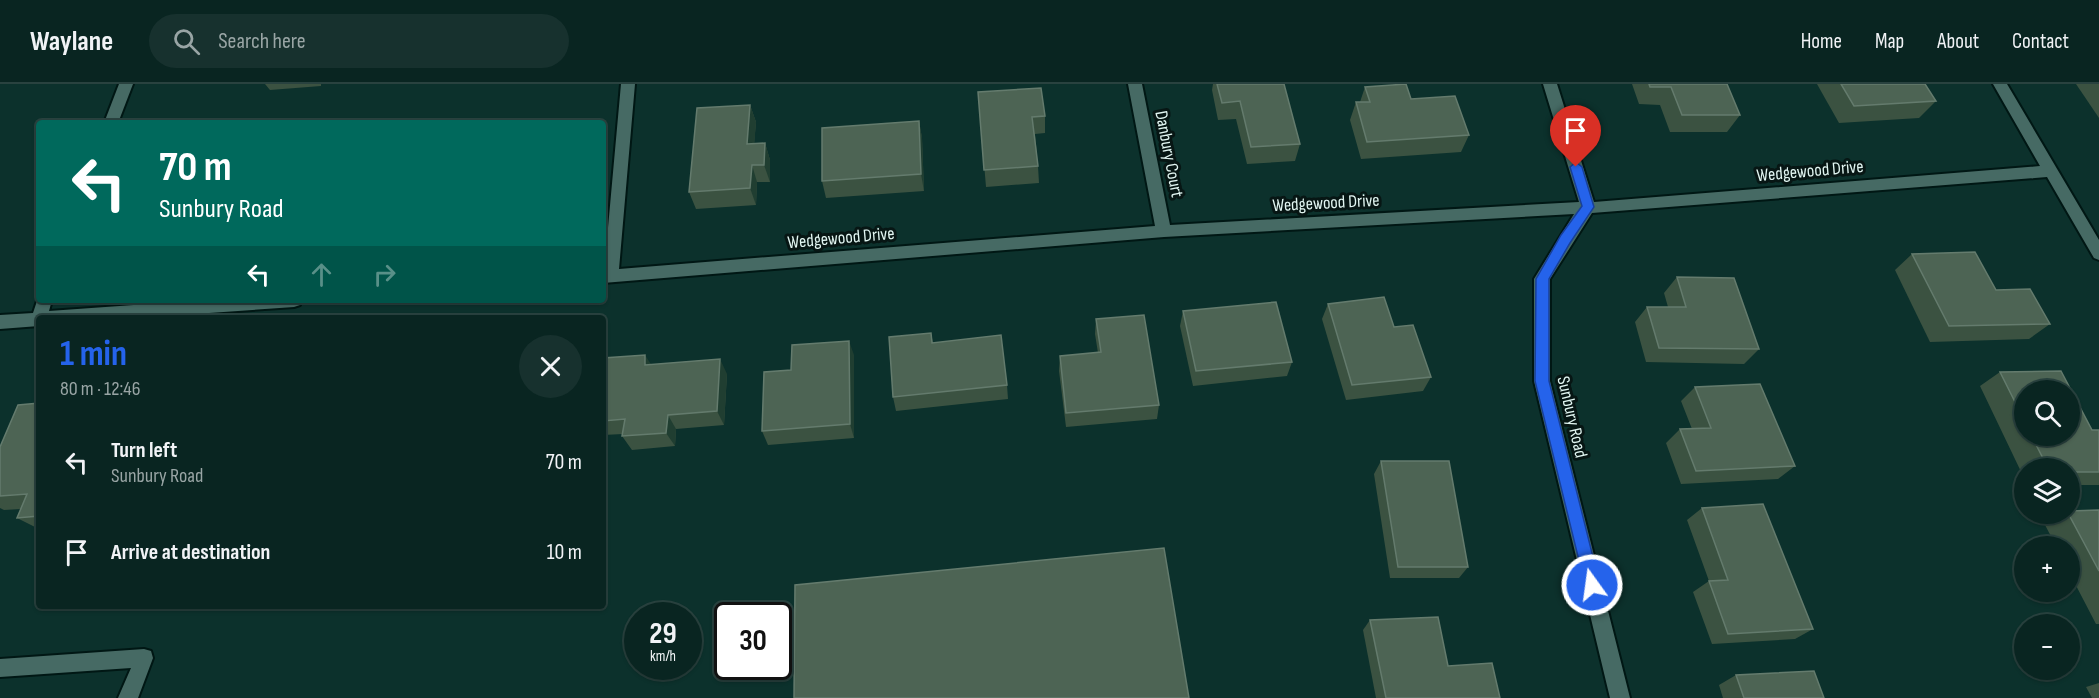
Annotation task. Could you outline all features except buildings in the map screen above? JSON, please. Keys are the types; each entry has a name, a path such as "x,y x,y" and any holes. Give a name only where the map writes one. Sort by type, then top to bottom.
{"street":[{"path":"112,120 126,84"},
{"path":"607,277 628,84"},
{"name":"Danbury Court","path":"1135,84 1164,231"},
{"path":"1550,84 1588,207"},
{"path":"2000,84 2099,255"},
{"name":"Wedgewood Drive","path":"607,277 1164,231 1588,207 2051,171"},
{"name":"Sunbury Road","path":"1588,207 1565,239 1542,279 1542,381 1620,698"},
{"path":"88,315 253,303"},
{"path":"0,322 36,318"},
{"path":"0,668 144,658 128,698"}],"route":[{"path":"1576,167 1588,207 1565,239 1542,279 1542,381 1592,585"}]}
